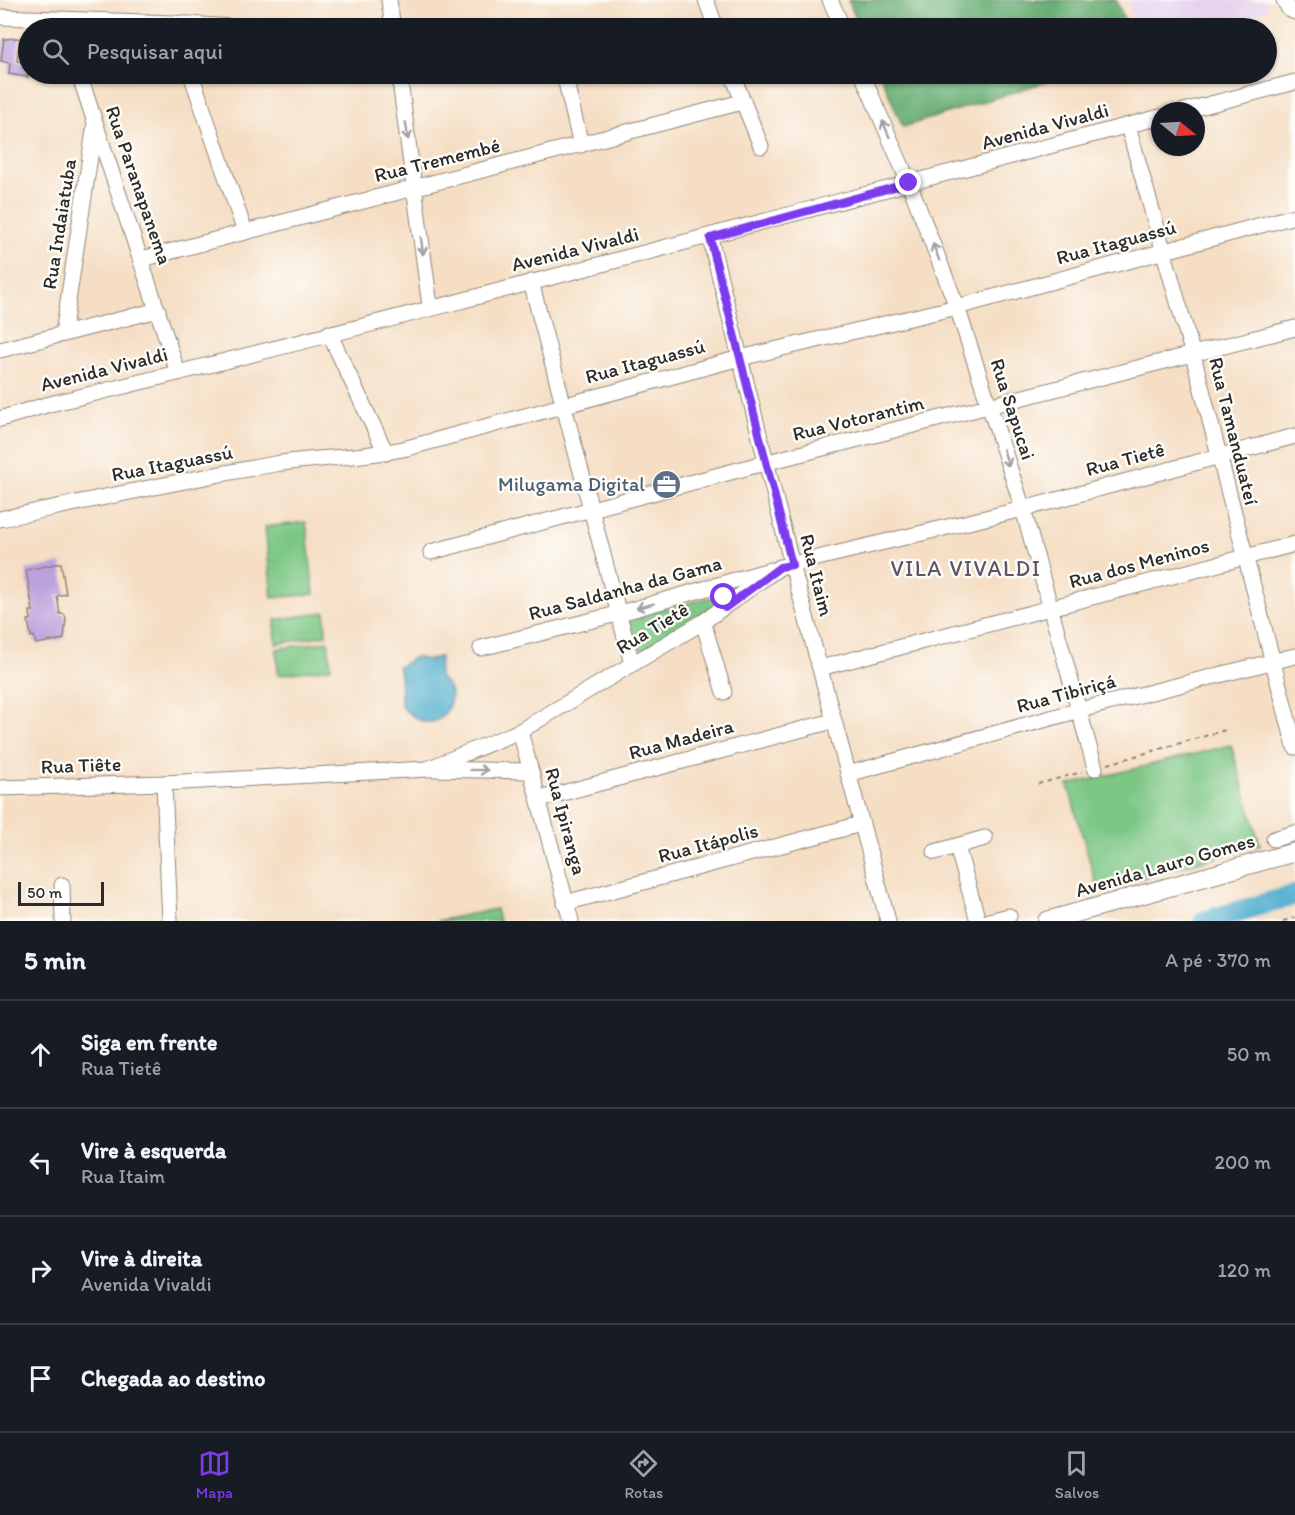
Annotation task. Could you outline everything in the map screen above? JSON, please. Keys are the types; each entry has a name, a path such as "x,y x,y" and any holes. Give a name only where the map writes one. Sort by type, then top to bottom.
{"main road":[{"name":"Avenida Lauro Gomes","path":"1047,921 1295,852"},
{"name":"Avenida Lauro Gomes","path":"1091,921 1295,864"}],"street":[{"path":"389,0 392,18"},
{"path":"706,0 712,18"},
{"path":"830,0 838,18"},
{"path":"1284,0 1288,9 1295,12"},
{"path":"0,17 18,19"},
{"path":"1205,106 1295,82"},
{"name":"Rua Paranapanema","path":"82,84 178,373"},
{"path":"194,84 245,232"},
{"path":"400,84 430,306"},
{"path":"566,84 581,145"},
{"path":"736,84 761,146"},
{"name":"Rua Sapucai","path":"866,84 909,183 957,307 1023,509 1095,768"},
{"name":"Rua Tremembé","path":"142,259 742,102"},
{"name":"Avenida Vivaldi","path":"0,419 46,405 178,373 430,306 710,238 1151,120"},
{"name":"Rua Indaiatuba","path":"63,334 95,121"},
{"name":"Rua Tamanduateí","path":"1128,126 1193,355 1271,662 1295,747"},
{"name":"Rua Itaguassú","path":"0,519 215,474 325,456 386,453 740,358 957,307 1295,216"},
{"name":"Rua Itaim","path":"710,238 768,462 786,566 820,668 888,921"},
{"path":"531,282 589,509 632,664"},
{"path":"0,350 158,310"},
{"name":"Rua Votorantim","path":"431,552 768,462 1295,328"},
{"path":"329,333 386,453"},
{"name":"Rua Tietê","path":"164,783 427,769 520,731 703,622 786,566 1023,509 1295,436"},
{"name":"Rua dos Meninos","path":"820,668 1295,544"},
{"name":"Rua Saldanha da Gama","path":"481,648 617,614 786,566"},
{"path":"714,587 724,597 725,608"},
{"path":"703,622 724,692"},
{"name":"Rua Tibiriçá","path":"848,774 1080,710 1295,656"},
{"name":"Rua Madeira","path":"540,799 833,721"},
{"name":"Rua Ipiranga","path":"520,731 571,921"},
{"path":"427,769 531,771"},
{"path":"164,783 170,921"},
{"name":"Rua Tiête","path":"0,788 164,783"},
{"name":"Rua Itápolis","path":"565,903 861,824"},
{"path":"1274,839 1295,833"},
{"path":"935,852 985,838"},
{"path":"957,846 978,921"},
{"path":"62,885 63,921"},
{"path":"989,921 1008,916"}],"path":[{"path":"1038,784 1229,729"},
{"path":"1283,921 1295,918"}],"shaded area":[{"path":"1126,0 1265,0 1268,10 1249,18 1133,18"}],"green space":[{"path":"848,0 1116,0 1124,18 856,18"},
{"path":"884,84 1039,84 903,127"},
{"path":"306,522 314,594 272,598 265,527"},
{"path":"713,597 717,599 717,605 643,650 636,645 625,618"},
{"path":"325,612 326,635 276,644 275,620"},
{"path":"328,641 331,668 278,675 277,649"},
{"path":"1231,745 1260,845 1098,890 1068,785"},
{"path":"496,909 499,921 437,921"}],"water":[{"path":"415,657 428,660 440,657 439,677 451,692 450,703 445,713 432,722 420,720 402,708 398,667"}],"building":[{"path":"18,38 18,75 9,74 10,63 1,61 4,39"},
{"path":"61,563 66,594 57,596 60,614 64,614 66,618 64,639 36,644 34,636 31,637 28,620 31,620 30,611 33,611 26,570"}],"waterway":[{"path":"1204,921 1295,895"}],"place":[{"name":"Milugama Digital","path":"666,484"}],"district":[{"name":"VILA VIVALDI","path":"966,568"}],"route":[{"path":"724,597 725,608 780,567 792,565 710,238 909,183"}]}
